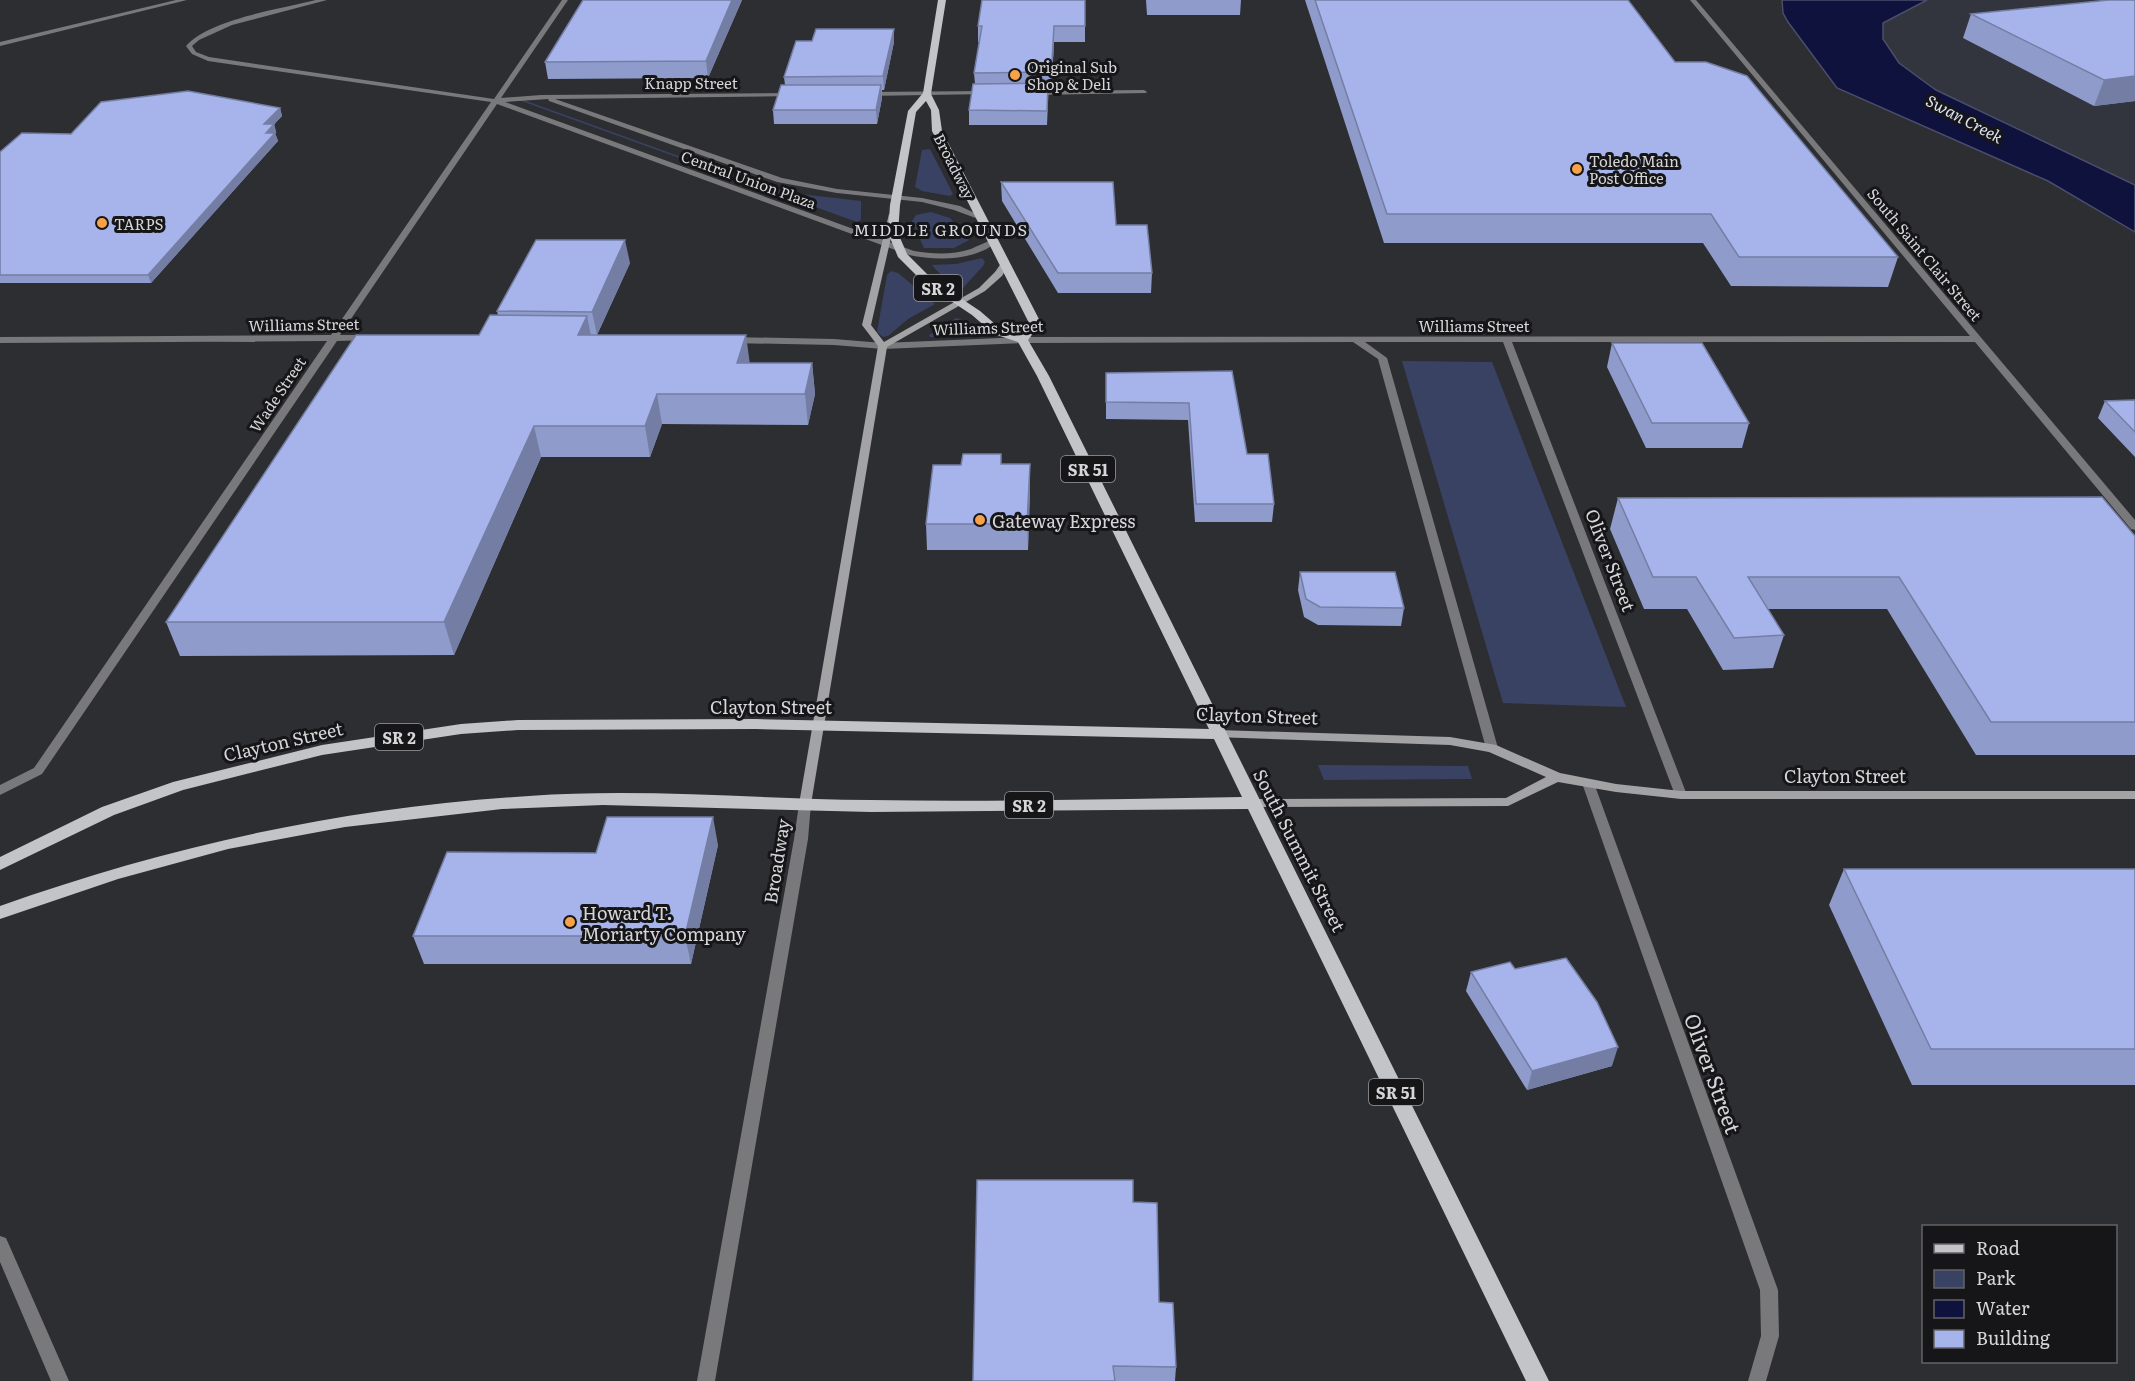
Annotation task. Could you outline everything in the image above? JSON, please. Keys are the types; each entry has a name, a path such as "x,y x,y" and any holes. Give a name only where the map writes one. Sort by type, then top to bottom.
{"main road":[{"name":"Broadway","path":"896,201 912,111 927,94 942,0"},
{"name":"Broadway","path":"927,94 936,110 937,131 1005,264"},
{"path":"896,201 893,233 898,249"},
{"name":"SR 2","path":"898,249 928,281 989,323 998,332 1022,340"},
{"path":"1005,264 1035,323 1022,340"},
{"name":"South Summit Street","path":"1022,340 1048,386 1538,1381"},
{"name":"Clayton Street","path":"0,864 108,811 169,789 322,750 461,729 518,725 818,725 1218,734"},
{"name":"SR 2","path":"0,913 83,883 164,858 254,836 431,810 563,800 872,806 1253,803"}],"street":[{"path":"0,44 184,0"},
{"name":"Knapp Street","path":"324,0 217,27 196,37 189,46 194,53 208,60 496,101 542,96 795,95"},
{"name":"Wade Street","path":"0,791 38,771 565,0"},
{"name":"South Saint Clair Street","path":"1693,0 2135,527"},
{"path":"855,94 1000,93"},
{"path":"1024,93 1144,93"},
{"name":"Central Union Plaza","path":"542,96 780,180 896,201 957,208 981,218"},
{"name":"Central Union Plaza","path":"496,101 898,249 927,256 957,256 979,250 993,242"},
{"name":"Broadway","path":"706,1381 801,839 818,725 883,346 866,326 896,201"},
{"path":"883,346 911,333 980,291 994,279 1005,264"},
{"name":"Williams Street","path":"0,340 374,338"},
{"name":"Oliver Street","path":"1506,339 1681,795"},
{"name":"Williams Street","path":"723,340 834,342 883,346 1022,340 1976,339"},
{"path":"1356,341 1382,358 1492,748"},
{"name":"Clayton Street","path":"1218,734 1450,741 1492,748 1557,777 1616,788 1681,795 2135,795"},
{"path":"1253,803 1508,802 1557,777"},
{"name":"Oliver Street","path":"1587,783 1769,1290 1770,1336 1757,1381"},
{"path":"0,1243 60,1381"}],"shaded area":[{"path":"1927,0 2135,0 2135,185 1936,90 1899,63 1883,39 1883,22"}],"green space":[{"path":"516,99 756,184 800,194 861,201 861,220 857,222"},
{"path":"930,149 953,194 950,196 922,191 915,187 922,150"},
{"path":"931,212 950,218 969,240 954,248 924,248 912,221 916,215"},
{"path":"982,258 985,262 983,266 963,288 954,285 932,265 956,264"},
{"path":"891,271 898,273 935,304 908,319 888,336 883,337 877,332 887,275"},
{"path":"956,318 962,320 978,337 930,337 929,335"},
{"path":"1402,361 1492,362 1626,707 1503,703"},
{"path":"1318,765 1468,766 1472,779 1324,780"}],"water":[{"name":"Swan Creek","path":"1782,0 1927,0 1883,23 1883,39 1899,63 1936,90 2135,185 2135,232 2048,181 1837,88 1788,22 1783,13"}],"building":[{"path":"583,0 732,0 706,61 545,62"},
{"path":"982,0 1085,0 1085,26 1054,26 1052,62 1049,62 1049,72 974,73 982,26 978,26"},
{"name":"Toledo Main Post Office","path":"1315,0 1628,0 1675,62 1706,62 1747,76 1898,257 1739,257 1711,214 1387,214"},
{"path":"2109,0 2135,0 2135,76 2104,80 1971,14"},
{"path":"816,29 894,29 883,76 784,77 796,41 812,41"},
{"path":"1048,83 1047,111 969,110 973,84"},
{"path":"781,85 881,85 876,110 773,110"},
{"name":"TARPS","path":"188,91 280,108 264,124 274,124 266,133 275,133 148,275 0,275 0,152 22,133 71,134 101,102"},
{"path":"1001,182 1113,182 1116,225 1147,225 1152,273 1058,273"},
{"path":"536,240 625,240 592,312 497,311"},
{"path":"490,315 587,316 578,335 746,335 737,363 812,363 805,394 657,394 645,426 534,426 444,622 166,622 356,335 479,335"},
{"path":"1612,343 1702,343 1749,423 1652,423"},
{"path":"1232,371 1247,454 1268,454 1274,504 1196,504 1189,403 1106,402 1106,373"},
{"path":"2135,400 2135,432 2105,401"},
{"path":"963,454 1001,454 1001,464 1030,464 1027,524 926,524 933,465 961,465"},
{"path":"2102,497 2135,536 2135,722 1991,722 1899,577 1748,577 1784,635 1734,638 1696,577 1653,577 1618,498"},
{"path":"1300,572 1395,572 1404,608 1320,607 1306,599"},
{"name":"Howard T. Moriarty Company","path":"607,817 713,817 685,936 413,936 447,852 596,853"},
{"path":"1844,869 2135,869 2135,1049 1931,1049"},
{"path":"1566,958 1597,1002 1618,1047 1532,1071 1471,972 1510,962 1515,969"},
{"path":"977,1180 1133,1180 1133,1202 1157,1203 1159,1302 1173,1303 1176,1367 1113,1366 1115,1381 973,1381"}],"place":[{"name":"Original Sub Shop & Deli","path":"1015,75"},
{"name":"Toledo Main Post Office","path":"1577,169"},
{"name":"TARPS","path":"102,223"},
{"name":"Gateway Express","path":"980,520"},
{"name":"Howard T. Moriarty Company","path":"570,922"}],"district":[{"name":"MIDDLE GROUNDS","path":"941,229"}]}
